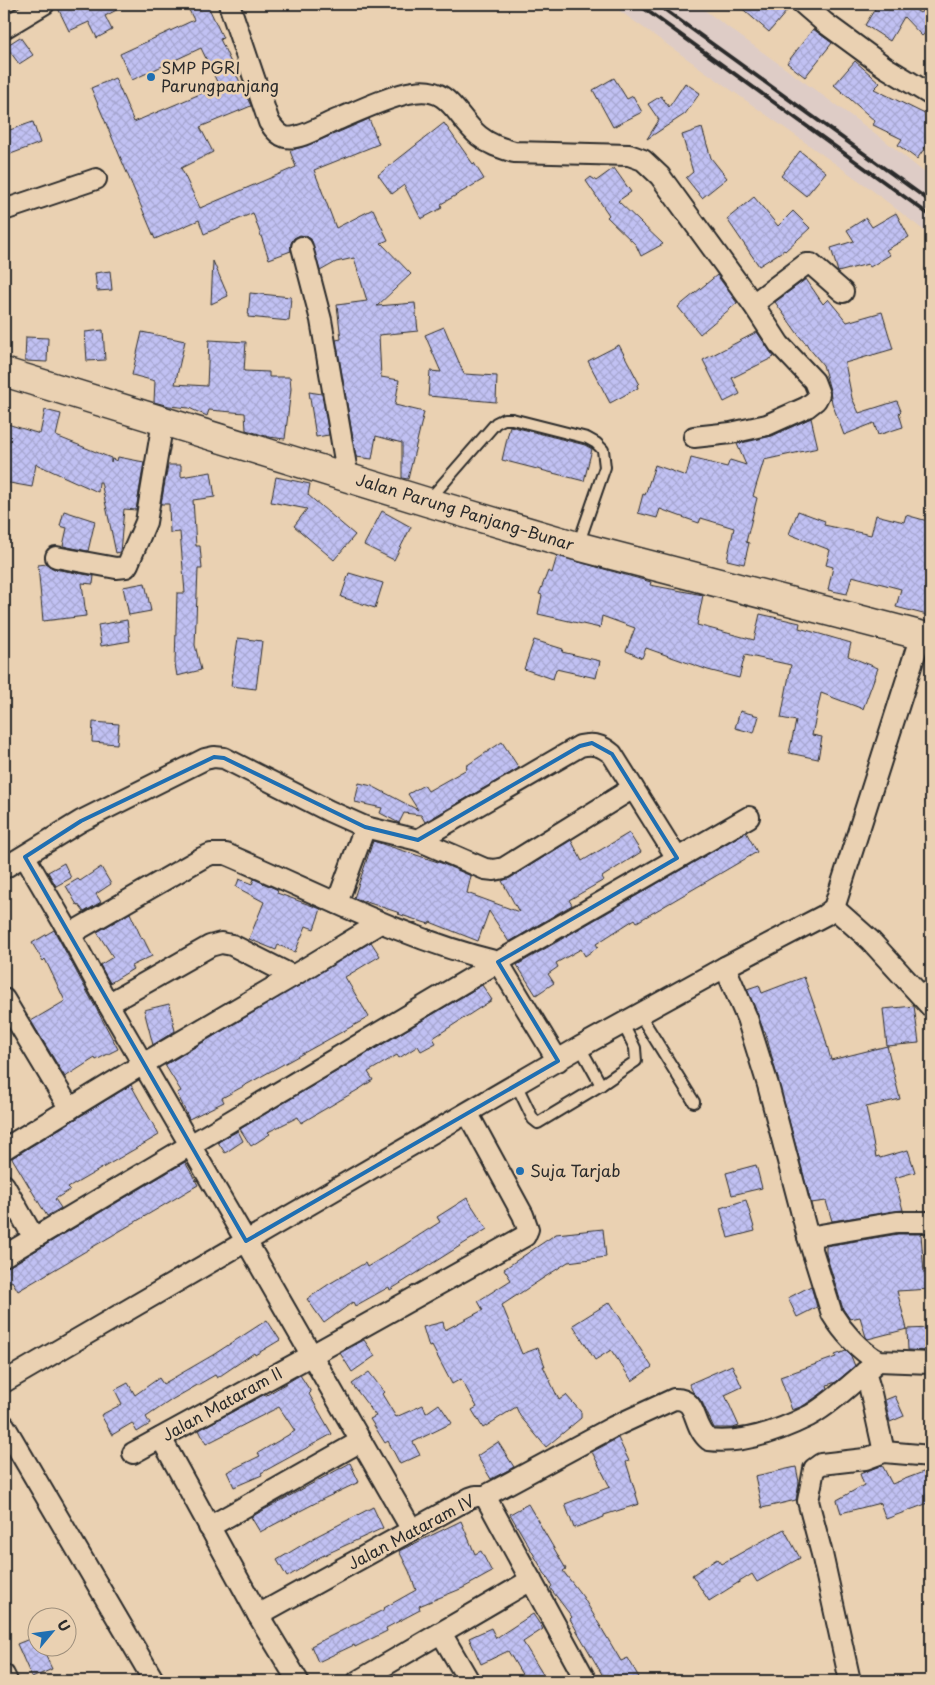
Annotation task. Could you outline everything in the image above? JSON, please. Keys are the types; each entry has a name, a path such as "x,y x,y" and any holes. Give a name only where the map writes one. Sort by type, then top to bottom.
{"main road":[{"name":"Jalan Parung Panjang–Bunar","path":"4,372 427,502 578,546 926,636"}],"street":[{"path":"4,28 44,4"},
{"path":"229,4 269,122 281,135 295,138 340,118 393,98 428,90 440,94 451,103 461,118 479,136 496,147 514,152 629,155 643,160 660,176 753,304 779,344 814,381 819,394 816,400 807,407 767,425 731,433 694,437"},
{"path":"812,7 885,67 931,94"},
{"path":"4,210 96,179"},
{"path":"302,247 324,340 348,478"},
{"path":"753,304 806,264 811,264 843,292"},
{"path":"56,557 116,568 126,567 146,522 164,421"},
{"path":"4,1382 468,1114 580,1047 725,967 825,915 834,908 926,636"},
{"path":"418,840 580,746 592,743 604,747 612,754 677,858"},
{"path":"4,868 81,821 205,759 214,757 224,758 328,811 365,827 418,840 485,869 494,870 504,868 633,788"},
{"path":"4,1256 498,962 749,817"},
{"path":"337,903 365,827"},
{"path":"70,934 210,854 226,854 380,923 437,945 498,962 558,1060"},
{"path":"25,856 108,1004 412,1530"},
{"path":"834,908 870,940 931,1007"},
{"path":"4,1149 380,923"},
{"path":"108,1004 210,946 221,943 232,945 293,976"},
{"path":"725,967 747,1018 768,1085 808,1237 828,1302 836,1320 856,1344 871,1357 872,1398 884,1452"},
{"path":"4,999 70,1109"},
{"name":"Jalan Mataram II","path":"132,1452 312,1356 525,1236 528,1230 524,1215 468,1114"},
{"path":"4,1184 34,1238"},
{"path":"808,1237 897,1222 931,1222"},
{"path":"485,1496 613,1427 674,1399 684,1399 688,1402 693,1409 699,1429 709,1440 743,1439 778,1429 809,1416 871,1367 888,1363 931,1362"},
{"path":"4,1425 154,1681"},
{"path":"161,1438 258,1615 298,1681"},
{"path":"209,1527 361,1441"},
{"path":"850,1681 822,1554 808,1501 814,1469 821,1464 865,1459 884,1452 931,1456"},
{"name":"Jalan Mataram IV","path":"258,1615 470,1498 485,1496 586,1681"},
{"path":"358,1681 531,1580"},
{"path":"441,1633 469,1681"},
{"path":"4,1675 7,1681"}],"lane":[{"path":"427,502 496,423 504,419 512,419 588,438 603,450 605,467 578,546"},
{"path":"516,1084 536,1122 602,1085 636,1062 631,1020"},
{"path":"631,1020 694,1102"},
{"path":"580,1047 602,1085"}],"highlighted area":[{"path":"592,743 612,754 677,858 498,962 558,1061 246,1241 25,857 81,821 214,757 224,758 365,827 418,840 580,746"}],"shaded area":[{"path":"610,4 696,4 883,139 931,178 931,236 868,187"}],"building":[{"path":"56,4 128,4 105,16 112,30 97,38 89,22 69,31"},
{"path":"186,4 207,4 223,38 220,39 251,106 200,127 213,152 181,168 200,208 296,167 290,151 369,119 379,144 314,170 336,228 373,209 388,240 381,243 411,274 377,306 415,303 418,331 379,335 381,377 399,380 395,405 424,412 408,479 402,478 402,443 376,436 372,459 356,457 336,340 341,339 337,305 367,301 354,258 336,262 320,271 311,239 300,235 294,238 291,243 291,251 269,259 253,213 204,234 199,220 155,239 91,88 115,78 134,122 219,86 201,48 132,80 120,54 194,20"},
{"path":"737,4 791,4 792,5 769,32"},
{"path":"878,4 912,4 911,7 920,13 931,4 931,28 922,36 904,17 890,41 865,25"},
{"path":"813,29 832,43 805,77 787,63"},
{"path":"20,37 33,55 19,64 6,46"},
{"path":"855,61 880,83 874,89 931,117 931,139 917,159 898,145 902,139 873,125 875,121 834,85"},
{"path":"614,78 627,99 633,96 642,112 613,127 593,90"},
{"path":"685,83 700,93 685,114 647,139 659,120 648,104 661,96 669,107"},
{"path":"33,122 40,143 8,155 4,144 4,132"},
{"path":"444,123 484,179 441,204 442,208 421,219 404,185 392,194 378,175"},
{"path":"702,128 711,158 727,178 702,198 686,178 693,172 682,135"},
{"path":"800,151 826,172 806,196 781,176"},
{"path":"614,168 631,192 618,201 663,244 641,256 636,245 607,217 609,215 586,181 591,177 596,181"},
{"path":"754,197 778,226 793,211 810,228 785,251 759,266 727,219"},
{"path":"896,213 909,237 886,250 890,255 870,267 868,264 838,272 831,248 854,241 847,230 866,218 872,227"},
{"path":"213,261 228,296 211,304"},
{"path":"110,271 112,290 97,291 95,273"},
{"path":"717,275 737,303 700,334 678,307"},
{"path":"806,279 823,304 828,299 847,322 882,312 893,349 845,363 852,398 859,413 897,401 901,411 899,413 903,427 878,435 874,423 844,435 832,403 823,365 775,302"},
{"path":"250,293 291,297 289,321 248,317"},
{"path":"444,327 464,374 497,376 496,402 428,396 430,371 441,372 425,335"},
{"path":"103,330 105,360 87,361 85,332"},
{"path":"142,332 185,341 175,384 207,386 209,340 246,342 244,371 269,372 269,377 290,377 291,389 285,439 269,437 246,430 245,413 209,410 207,416 189,408 154,402 155,381 132,375"},
{"path":"757,332 774,357 732,378 740,394 724,402 703,360"},
{"path":"26,337 48,338 47,362 25,361"},
{"path":"619,345 639,383 637,385 638,388 610,403 588,361"},
{"path":"309,392 322,394 329,435 316,437"},
{"path":"45,410 61,414 56,436 111,458 111,462 112,459 117,461 118,457 144,462 136,510 124,509 120,552 116,553 101,482 99,482 98,492 36,464 32,487 4,482 4,423 40,434"},
{"path":"811,418 818,448 764,460 753,496 757,498 746,542 749,543 744,564 727,560 734,528 701,518 699,523 660,509 657,518 638,513 643,494 645,495 655,465 686,476 691,458 727,467 730,460 746,465 737,444 772,436"},
{"path":"510,426 585,445 592,449 584,481 502,460"},
{"path":"168,465 181,465 181,477 211,472 215,497 193,500 196,546 200,546 202,569 198,569 195,645 201,670 177,676 175,664 177,593 185,593 180,532 170,533 169,504 161,504"},
{"path":"276,477 310,484 308,495 355,535 334,560 294,526 307,509 271,502"},
{"path":"64,511 95,521 88,551 63,546 67,528 60,526"},
{"path":"382,511 411,527 394,560 364,545"},
{"path":"798,511 825,521 824,525 871,535 876,515 904,522 906,515 931,522 931,616 896,607 901,589 852,576 847,594 828,590 833,567 826,565 830,550 789,534"},
{"path":"557,556 651,582 650,585 703,595 697,625 754,640 760,614 800,623 799,628 851,643 848,656 878,668 863,709 821,693 812,735 822,737 818,759 789,753 796,721 781,718 791,665 745,655 739,678 708,670 646,648 642,658 626,651 635,628 602,616 600,628 538,614 542,595 539,594 548,571 552,573"},
{"path":"47,564 54,569 94,576 93,584 82,583 86,616 43,621 38,565"},
{"path":"349,573 383,583 375,608 341,597"},
{"path":"145,583 151,611 129,615 123,587"},
{"path":"127,620 130,641 101,646 98,625"},
{"path":"238,638 262,641 256,689 231,686"},
{"path":"534,640 563,649 562,652 600,661 596,678 556,669 553,679 524,669"},
{"path":"740,711 759,716 754,733 735,728"},
{"path":"93,722 119,724 117,744 92,742"},
{"path":"502,742 519,768 425,822 421,815 404,813 399,823 380,813 382,808 355,802 359,783 372,786 418,810 408,794 424,785 428,791 467,769 466,766"},
{"path":"746,832 757,852 637,922 635,919 596,944 598,947 585,956 581,949 556,963 558,967 548,974 554,983 536,995 517,965"},
{"path":"629,833 641,852 602,877 604,880 569,900 572,905 509,942 489,911 478,941 430,922 429,924 354,898 373,841 441,863 471,876 467,893 519,912 502,881 510,878 571,840 582,861"},
{"path":"64,863 71,878 56,886 48,872"},
{"path":"101,867 111,884 96,894 101,902 84,912 77,905 66,886 78,879 80,881"},
{"path":"239,879 252,884 254,879 278,890 277,893 321,909 314,929 306,926 295,952 278,945 276,950 249,939 264,902 236,887"},
{"path":"130,913 152,956 131,966 133,969 110,983 100,965 113,957 97,932"},
{"path":"54,930 118,1049 96,1060 95,1058 65,1077 31,1021 65,1001 45,959 43,961 32,943"},
{"path":"371,942 380,956 345,977 369,1017 222,1098 224,1102 189,1119 177,1093 181,1091 165,1065"},
{"path":"804,977 822,1027 831,1060 887,1046 900,1099 866,1107 876,1157 879,1156 880,1158 908,1150 915,1172 894,1178 903,1210 832,1221 826,1201 811,1203 765,1031 747,989 759,985 762,993"},
{"path":"482,985 492,1000 433,1038 436,1043 421,1051 418,1046 399,1058 397,1055 368,1072 373,1080 361,1088 301,1123 298,1117 268,1132 270,1134 251,1146 240,1129"},
{"path":"169,1004 175,1031 153,1045 144,1010"},
{"path":"914,1006 919,1043 887,1046 883,1009"},
{"path":"131,1085 159,1135 68,1188 70,1190 55,1199 61,1208 47,1216 12,1158"},
{"path":"238,1131 243,1141 225,1153 218,1142"},
{"path":"185,1162 198,1185 18,1291 12,1281 4,1285 4,1268"},
{"path":"756,1165 762,1188 732,1195 726,1173"},
{"path":"467,1198 487,1229 390,1290 389,1287 355,1306 353,1302 324,1323 307,1299 365,1263 367,1267 404,1245 440,1222 437,1217"},
{"path":"746,1200 755,1231 728,1238 720,1208"},
{"path":"603,1229 606,1257 568,1262 502,1305 522,1354 538,1348 545,1366 543,1366 559,1400 566,1395 581,1412 581,1418 546,1447 520,1416 516,1407 483,1428 472,1410 477,1407 461,1379 452,1384 432,1346 429,1347 423,1327 443,1322 445,1330 483,1310 478,1301 511,1280 504,1269 556,1234"},
{"path":"898,1234 921,1234 924,1273 931,1272 931,1289 897,1291 907,1329 868,1339 860,1317 850,1319 843,1309 826,1254 826,1246"},
{"path":"811,1286 817,1307 797,1317 788,1298"},
{"path":"610,1302 652,1367 632,1381 611,1350 595,1360 573,1325"},
{"path":"267,1320 280,1340 255,1355 254,1353 217,1378 215,1375 173,1399 146,1417 150,1424 137,1432 132,1423 112,1435 101,1415 122,1404 115,1390 128,1383 135,1395 159,1378 163,1384 213,1355"},
{"path":"931,1328 931,1351 908,1350 907,1329"},
{"path":"364,1340 375,1356 352,1372 340,1353"},
{"path":"846,1351 851,1356 855,1366 836,1382 827,1385 828,1388 819,1395 803,1406 792,1410 780,1377 836,1357 835,1355"},
{"path":"732,1365 742,1387 725,1395 739,1426 733,1428 714,1428 702,1402 689,1384"},
{"path":"369,1372 384,1392 382,1394 396,1417 423,1405 426,1413 439,1404 452,1423 413,1442 420,1455 400,1464 388,1441 385,1443 370,1419 376,1416 352,1384"},
{"path":"300,1375 311,1392 309,1394 332,1434 261,1473 262,1475 234,1487 227,1472 260,1456 258,1453 295,1431 279,1407 206,1444 199,1430 265,1394 265,1396"},
{"path":"895,1396 904,1416 890,1422 885,1400"},
{"path":"618,1438 629,1461 626,1462 639,1504 604,1515 604,1517 574,1528 565,1504 610,1487 592,1452"},
{"path":"498,1442 514,1467 491,1479 477,1456"},
{"path":"350,1463 359,1482 260,1532 251,1517"},
{"path":"882,1465 892,1484 931,1469 931,1502 886,1519 880,1503 841,1513 837,1500 864,1485 860,1474"},
{"path":"796,1467 799,1482 796,1500 762,1508 755,1476"},
{"path":"528,1504 566,1569 563,1571 583,1597 621,1661 628,1658 641,1681 606,1681 570,1619 572,1617 550,1588 552,1586 510,1514"},
{"path":"373,1507 383,1528 320,1557 287,1577 277,1560 317,1536"},
{"path":"461,1521 475,1554 481,1551 492,1572 463,1588 419,1606 420,1610 386,1628 387,1631 318,1662 311,1646 385,1609 416,1590 399,1551"},
{"path":"784,1529 800,1558 757,1582 752,1574 709,1601 692,1575 717,1559 721,1564"},
{"path":"533,1614 543,1629 523,1642 547,1681 526,1681 508,1651 481,1664 469,1638 491,1628 496,1638"},
{"path":"28,1640 28,1658 47,1658 52,1669 32,1678 17,1644"}],"railway":[{"path":"638,4 931,216"},
{"path":"657,4 931,202"}],"place":[{"name":"SMP PGRI Parungpanjang","path":"151,77"},
{"name":"Suja Tarjab","path":"520,1171"}]}
